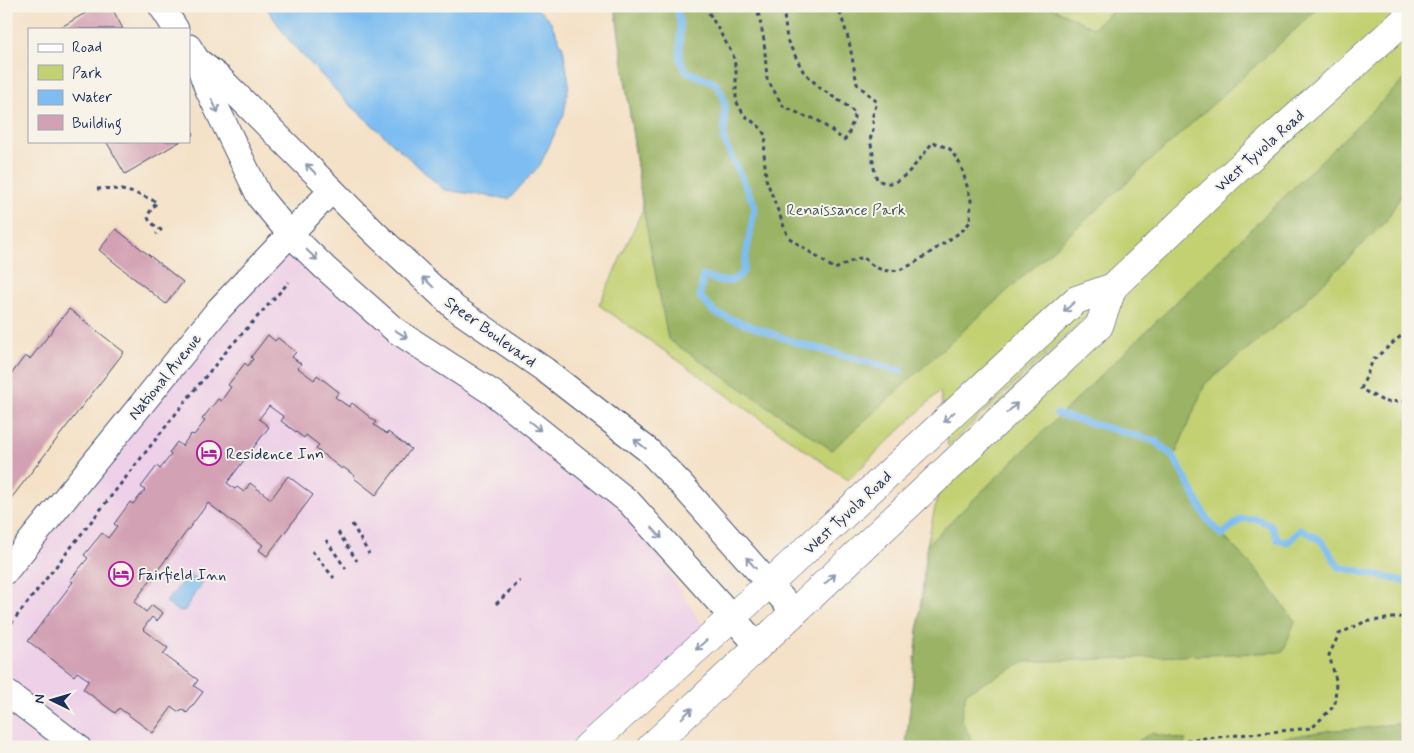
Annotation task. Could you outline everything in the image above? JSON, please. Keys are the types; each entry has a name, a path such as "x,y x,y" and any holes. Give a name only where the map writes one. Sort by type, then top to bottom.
{"main road":[{"name":"West Tyvola Road","path":"587,747 769,584 1076,300 1112,287 1231,175 1408,16"},
{"name":"West Tyvola Road","path":"652,747 1099,326 1112,287"}],"street":[{"path":"161,6 175,28"},
{"path":"193,54 207,88 260,198 290,234 395,330 493,393 629,502 758,646"},
{"name":"Speer Boulevard","path":"193,54 220,78 454,308 545,370 648,450 682,485 795,613"},
{"name":"National Avenue","path":"6,570 218,309 332,190"},
{"path":"6,692 78,747"}],"path":[{"path":"705,6 733,55 736,70 736,101 744,115 762,128 766,137 764,153 766,179 788,237 835,269 863,258 870,265 885,271 897,271 908,268 963,230 970,222 971,200 960,164 950,149 933,142 912,169 902,178 889,183 877,180 870,140 874,126 872,118 877,102 857,84 849,41 838,6"},
{"path":"754,6 759,16 764,40 767,79 783,106 804,116 816,118 844,140 848,136 855,114 850,108 820,88 803,71 787,40 783,6"},
{"path":"97,189 115,188 128,190 157,202 147,215 148,221 161,230 156,234"},
{"path":"6,630 196,388 289,282"},
{"path":"1408,333 1401,336 1373,360 1361,389 1385,402 1408,401"},
{"path":"352,524 369,554"},
{"path":"338,532 357,562"},
{"path":"326,540 346,569"},
{"path":"312,550 334,578"},
{"path":"496,604 520,581"},
{"path":"1183,747 1186,740 1312,728 1335,704 1336,680 1329,655 1339,634 1364,622 1408,616"}],"shaded area":[{"path":"290,237 627,502 706,632 595,747 6,747 6,576"}],"green space":[{"path":"615,6 1408,6 1408,747 906,747 927,545 947,452 1312,106 948,446 940,391 848,480 599,305 643,209"},
{"name":"Renaissance Park","path":"615,6 1049,6 1093,28 1118,6 1321,6 832,450 668,339 643,209"},
{"path":"1408,76 1408,183 1386,221 1301,305 1205,384 1174,457 1207,519 1258,572 1295,621 1283,652 1025,662 966,692 961,719 975,747 906,747 927,545"},
{"path":"1408,722 1408,747 1233,747 1239,741 1275,739 1333,730"},
{"path":"1150,733 1186,740 1183,747 1131,747"}],"water":[{"path":"265,6 534,6 549,19 563,48 569,83 564,114 540,165 509,199 444,190 346,101 291,43"},
{"path":"189,574 203,584 185,610 179,612 166,602"}],"building":[{"path":"97,6 111,6 122,28 60,28"},
{"path":"190,128 194,134 190,136"},
{"path":"107,142 179,142 125,174"},
{"path":"116,229 183,282 166,304 99,250"},
{"path":"69,309 124,352 6,505 6,381 25,356 30,359"},
{"path":"268,335 275,341 278,338 296,352 292,357 301,364 298,368 314,380 317,375 339,392 335,397 349,407 352,403 376,422 374,425 387,434 388,432 411,449 376,495 354,478 355,476 343,467 342,469 316,449 319,445 306,435 304,438 281,421 284,417 269,406 259,419 269,427 227,483 235,489 237,487 244,492 250,483 271,499 288,476 313,495 267,556 259,550 263,545 208,503 134,602 146,612 152,605 163,613 157,621 152,617 143,629 168,648 163,654 198,680 194,686 203,692 187,713 182,709 179,712 172,707 153,733 119,708 115,713 83,689 89,680 77,672 74,676 28,641 73,582 70,580 88,558 84,555 102,533 108,538 117,526 114,524 130,502 133,504 145,490 141,487 157,466 160,469 171,455 169,453 177,442 182,446 191,434 194,435 205,421 202,419 218,399 221,401 231,387 228,385 245,363 248,366 253,359 251,357"}],"waterway":[{"path":"677,6 680,24 680,60 686,71 715,83 721,92 725,103 724,141 755,206 743,272 734,280 729,281 703,276 700,297 715,313 797,343 901,371"},
{"path":"1057,414 1155,441 1174,457 1207,519 1222,535 1241,519 1257,519 1271,525 1278,540 1288,542 1301,529 1322,541 1339,567 1408,582"}],"place":[{"name":"Residence Inn","path":"209,453"},
{"name":"Fairfield Inn","path":"121,574"}]}
